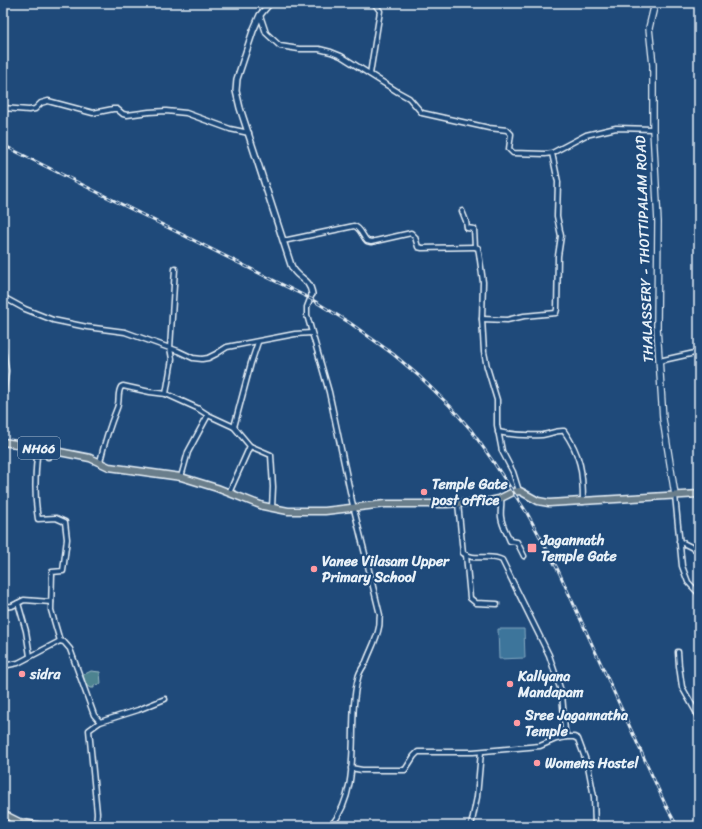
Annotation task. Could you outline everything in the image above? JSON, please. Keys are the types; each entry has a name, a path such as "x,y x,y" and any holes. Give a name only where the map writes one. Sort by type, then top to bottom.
{"main road":[{"name":"THALASSERY - THOTTIPALAM ROAD","path":"655,3 649,28 654,65 653,129 658,222 657,328 663,419 676,495"},
{"name":"NH66","path":"3,442 90,458 100,462"},
{"path":"100,462 109,467 181,477 272,508 301,511 355,508 385,504 490,501 518,491 546,503 699,494"},
{"path":"3,814 19,822 41,826"}],"street":[{"path":"270,3 260,15 253,31 237,79 236,91 248,133 292,268 298,275 308,282 312,294 307,315 329,392 380,615 379,628 365,663 358,676 353,698 354,728 351,768 346,798 338,817 331,826"},
{"path":"370,74 380,12 374,3"},
{"path":"260,15 266,33 280,46 299,50 319,50 331,52 341,56 409,98 422,113 489,128 507,130 511,136 509,149 513,153 552,153 586,135 616,128 653,129"},
{"path":"3,108 29,110 35,109 41,103 48,101 93,113 117,109 123,114 127,115 134,115 141,112 166,111 186,113 230,129 248,133"},
{"path":"482,319 507,320 524,316 556,313 558,256 561,236 557,216 558,182 552,153"},
{"path":"462,211 467,228 474,229 475,247 478,248 483,282 482,319 487,367 497,400 497,425 502,450 513,472 518,491"},
{"path":"283,242 354,226 358,227 363,237 367,241 371,242 411,233 415,237 418,247 422,248 475,247"},
{"path":"166,394 172,359 170,348 175,269"},
{"path":"3,297 53,320 87,327 125,332 193,358 208,358 228,347 295,334 312,333"},
{"path":"234,427 258,342"},
{"path":"3,348 6,370 3,399"},
{"path":"659,361 699,352"},
{"path":"100,462 114,413 118,407 119,390 121,387 123,386 166,394 234,427 250,446 271,455 273,487 272,508"},
{"path":"181,477 188,452 208,415"},
{"path":"498,432 512,435 529,435 551,433 561,430 564,431 577,453 581,465 583,502"},
{"path":"229,493 250,446"},
{"path":"38,448 35,468 35,498 38,519 56,518 65,522 67,539 63,572 52,572 52,614 60,641 64,642 70,649 94,715 100,722"},
{"path":"48,450 48,457"},
{"path":"676,495 682,566 688,582 699,594"},
{"path":"501,498 502,525 510,541 517,542 524,556"},
{"path":"458,503 463,553 468,557 497,557 502,560 549,655 562,694 565,731 567,737"},
{"path":"679,541 699,551"},
{"path":"466,555 470,598 476,603 497,604"},
{"path":"3,607 12,606 24,600 51,602"},
{"path":"18,603 26,631 30,656"},
{"path":"3,666 18,663 60,641"},
{"path":"678,652 682,687 699,718"},
{"path":"96,826 97,813 89,730 100,722 138,710 165,699"},
{"path":"351,768 362,770 405,770 418,752 481,752 540,746 556,739 574,737 578,739 588,766 594,797 595,826"},
{"path":"472,826 477,797 481,752"}],"green space":[{"path":"91,671 100,672 101,684 94,685 94,688 90,688 86,685 83,675"}],"water":[{"path":"498,629 524,629 525,658 499,659"}],"railway":[{"path":"3,145 311,299 350,323 393,354 419,376 450,406 471,430 527,513 558,570 666,806 677,826"}],"place":[{"name":"Temple Gate post office","path":"424,492"},
{"name":"Jagannath Temple Gate","path":"532,548"},
{"name":"Vanee Vilasam Upper Primary School","path":"314,569"},
{"name":"sidra","path":"22,674"},
{"name":"Kallyana Mandapam","path":"510,684"},
{"name":"Sree Jagannatha Temple","path":"517,723"},
{"name":"Womens Hostel","path":"537,763"}]}
